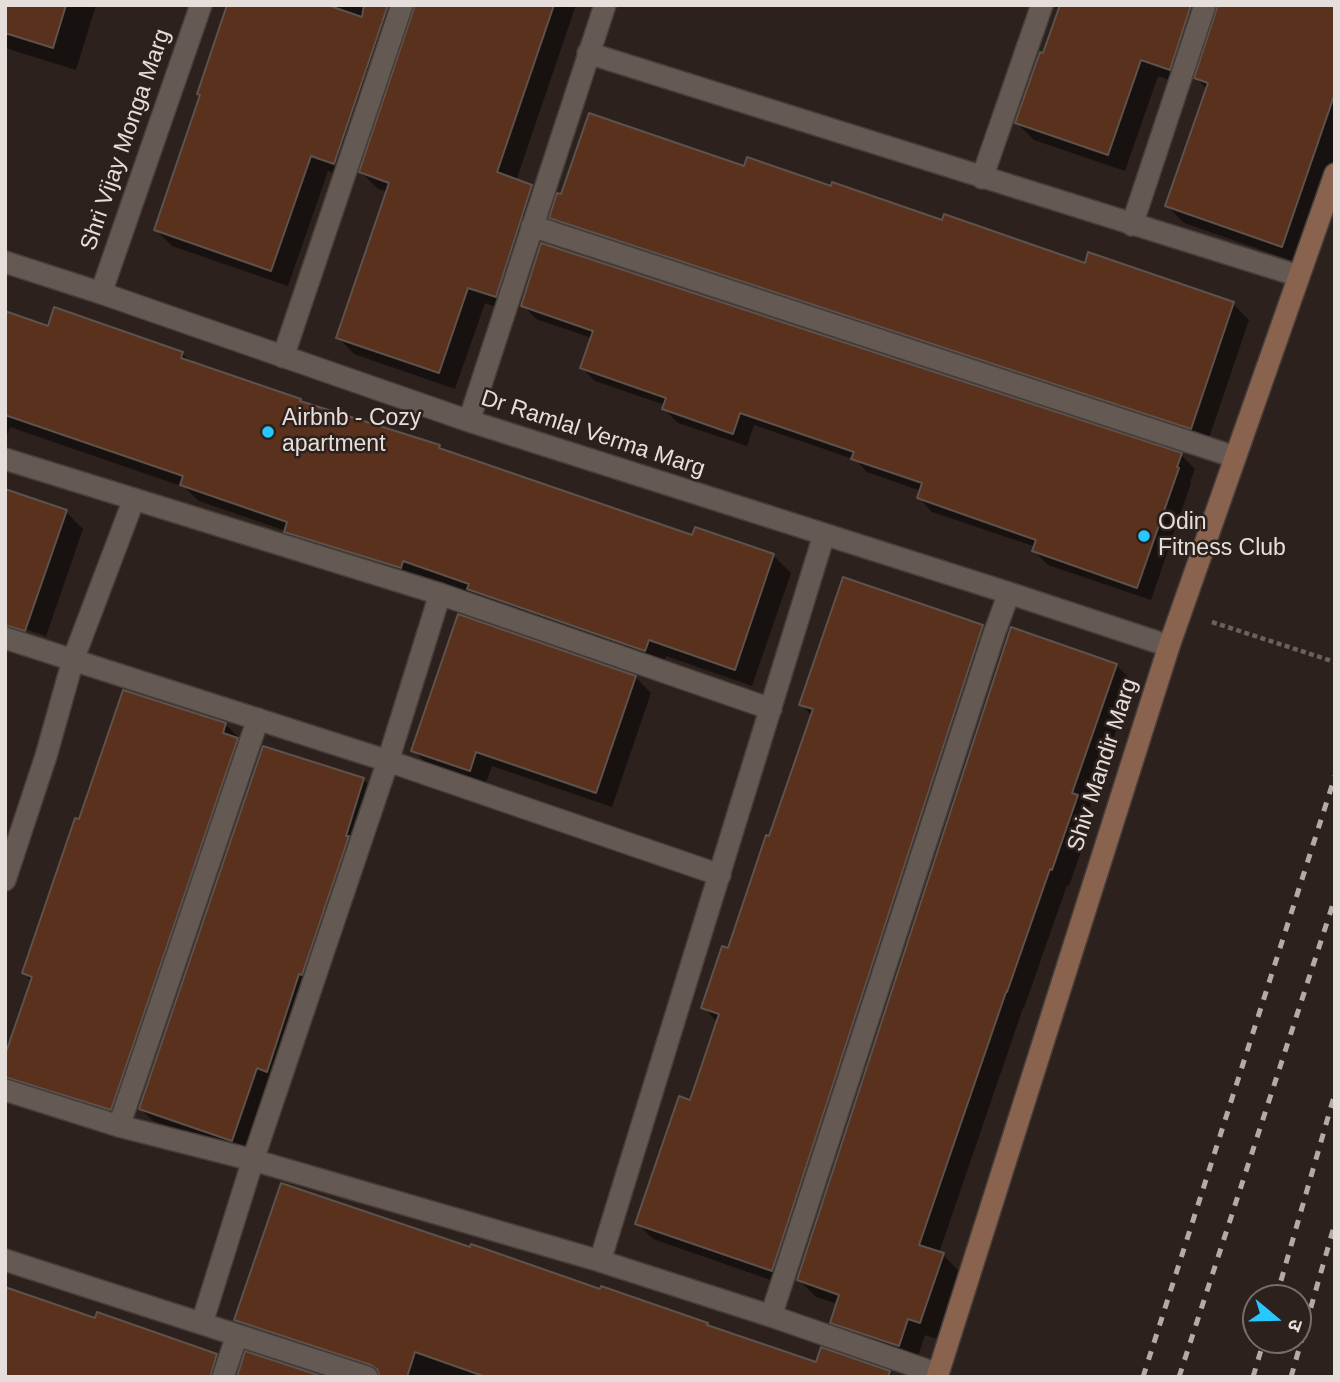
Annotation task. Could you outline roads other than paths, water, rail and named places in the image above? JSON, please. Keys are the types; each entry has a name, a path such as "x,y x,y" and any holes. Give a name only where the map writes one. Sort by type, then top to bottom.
{"street":[{"name":"Shri Vijay Monga Marg","path":"101,293 201,5"},
{"path":"283,357 402,5"},
{"path":"469,421 605,5"},
{"path":"982,178 1042,5"},
{"path":"1132,225 1205,5"},
{"path":"588,53 1298,276"},
{"name":"Shiv Mandir Marg","path":"937,1375 1169,646 1335,174"},
{"path":"532,226 1235,457"},
{"name":"Dr Ramlal Verma Marg","path":"5,262 469,421 1169,646"},
{"path":"5,459 440,594 771,709"},
{"path":"5,880 46,756 72,660 134,499"},
{"path":"600,1261 824,536"},
{"path":"771,1316 989,647 1009,593"},
{"path":"202,1323 253,1160 388,761 440,594"},
{"path":"5,638 388,761 720,875"},
{"path":"119,1126 258,719"},
{"path":"5,1090 119,1126 253,1160 600,1261 771,1316 937,1375"},
{"path":"5,1259 367,1377"},
{"path":"223,1377 237,1335"}],"railway":[{"path":"1143,1377 1335,776"},
{"path":"1179,1377 1335,898"},
{"path":"1280,1284 1335,1093"},
{"path":"1291,1377 1335,1223"},
{"path":"1253,1377 1260,1354"}],"place":[{"name":"Airbnb - Cozy apartment","path":"268,432"},
{"name":"Odin Fitness Club","path":"1144,536"}]}
